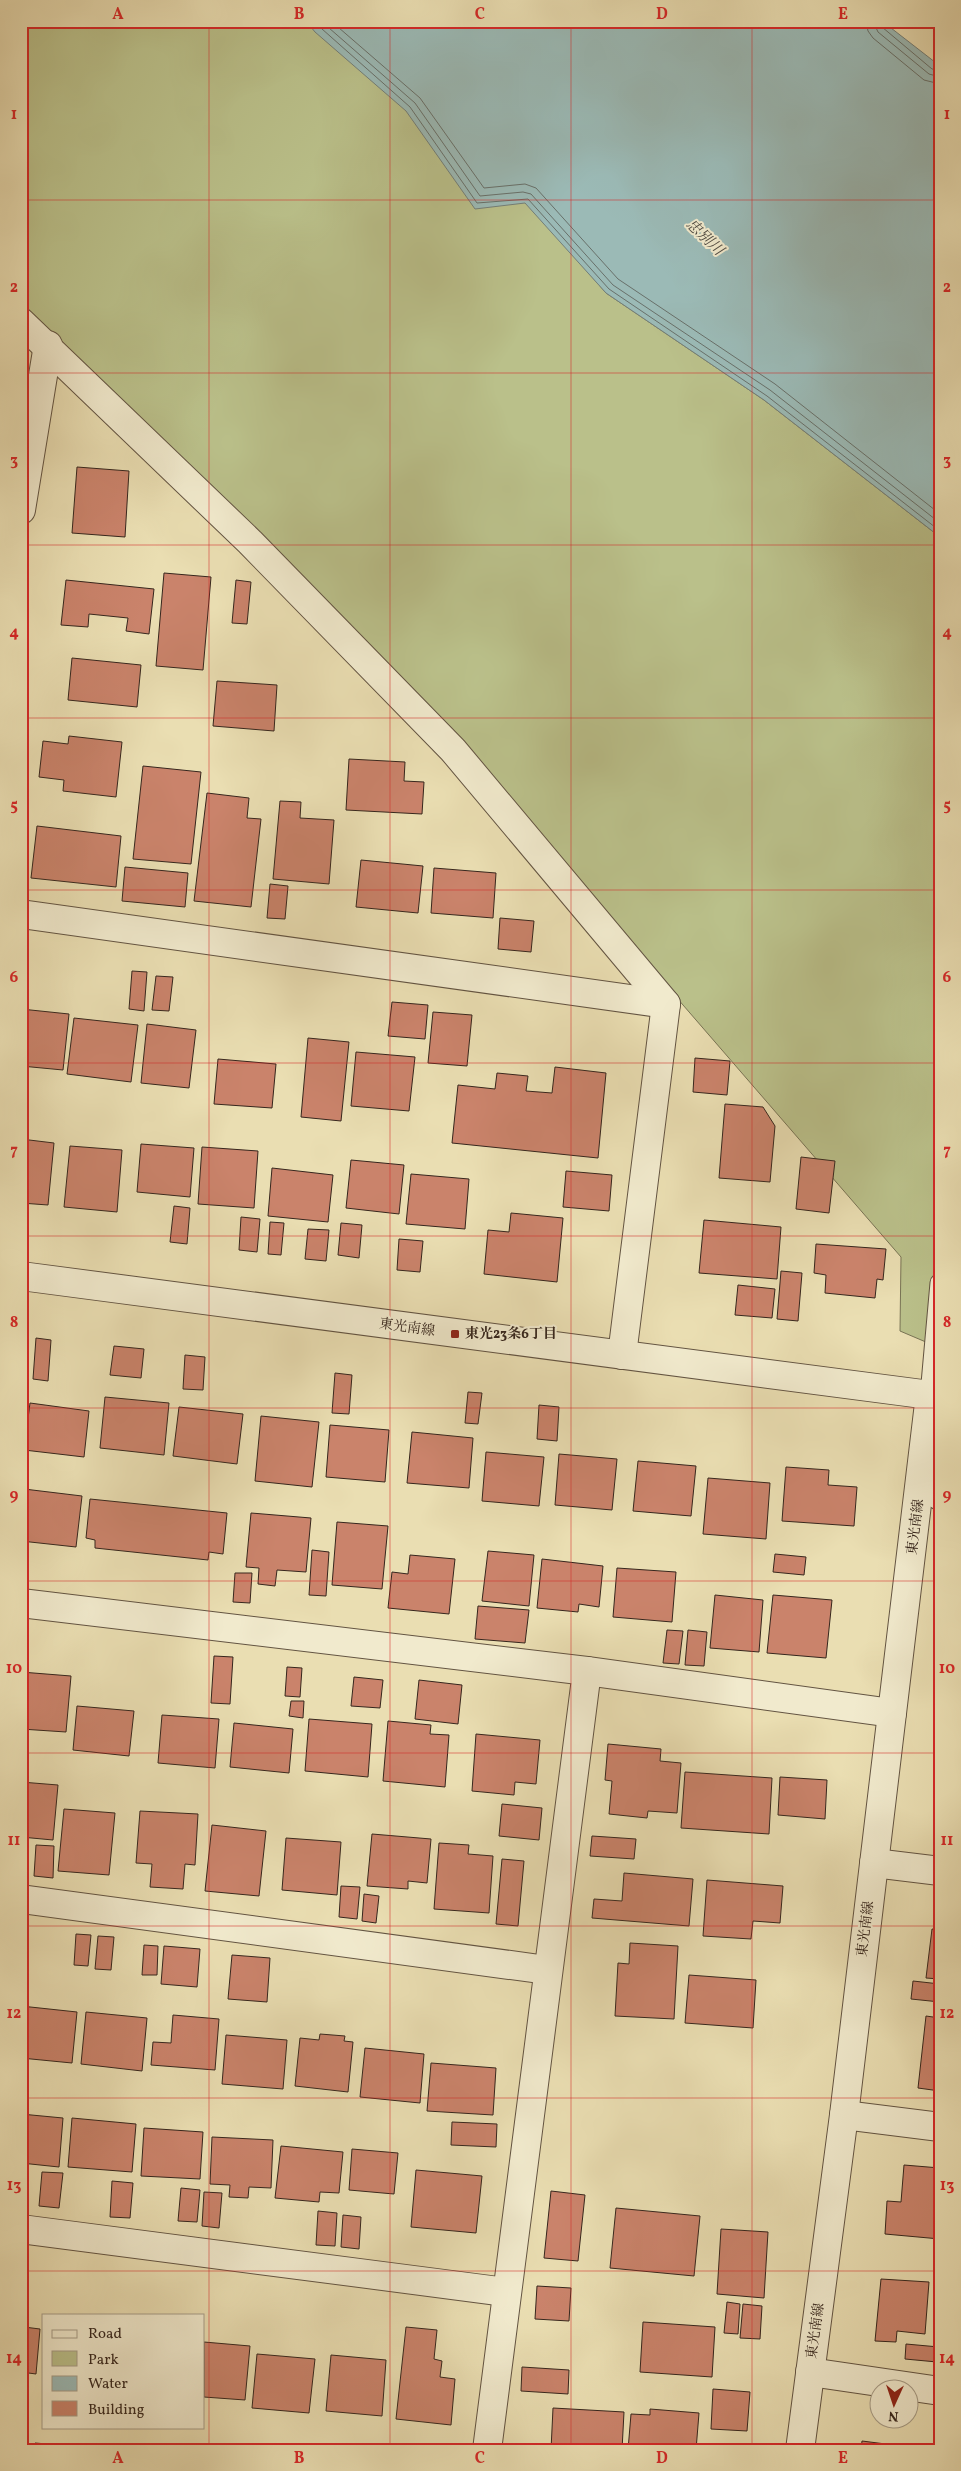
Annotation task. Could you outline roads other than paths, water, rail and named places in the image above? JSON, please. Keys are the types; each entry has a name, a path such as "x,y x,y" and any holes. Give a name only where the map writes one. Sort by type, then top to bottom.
{"street":[{"path":"21,322 48,345 250,542 454,750 666,1004 622,1355"},
{"path":"21,510 48,345"},
{"path":"21,914 666,1004"},
{"name":"東光南線","path":"21,1276 930,1395 930,1491 892,1713 844,2115 800,2450"},
{"path":"21,1602 587,1671 892,1713"},
{"path":"487,2450 547,1970 587,1671"},
{"path":"874,1863 940,1871"},
{"path":"21,1899 547,1970"},
{"path":"844,2115 940,2127"},
{"path":"21,2230 506,2292"},
{"path":"810,2372 940,2391"}],"lane":[{"path":"930,1395 940,1283"}],"water":[{"name":"忠別川","path":"306,21 882,21 940,66 940,537 764,400 606,293 525,203 475,209 406,111 315,32"}],"place":[{"name":"東光23条6丁目","path":"455,1334"}]}
